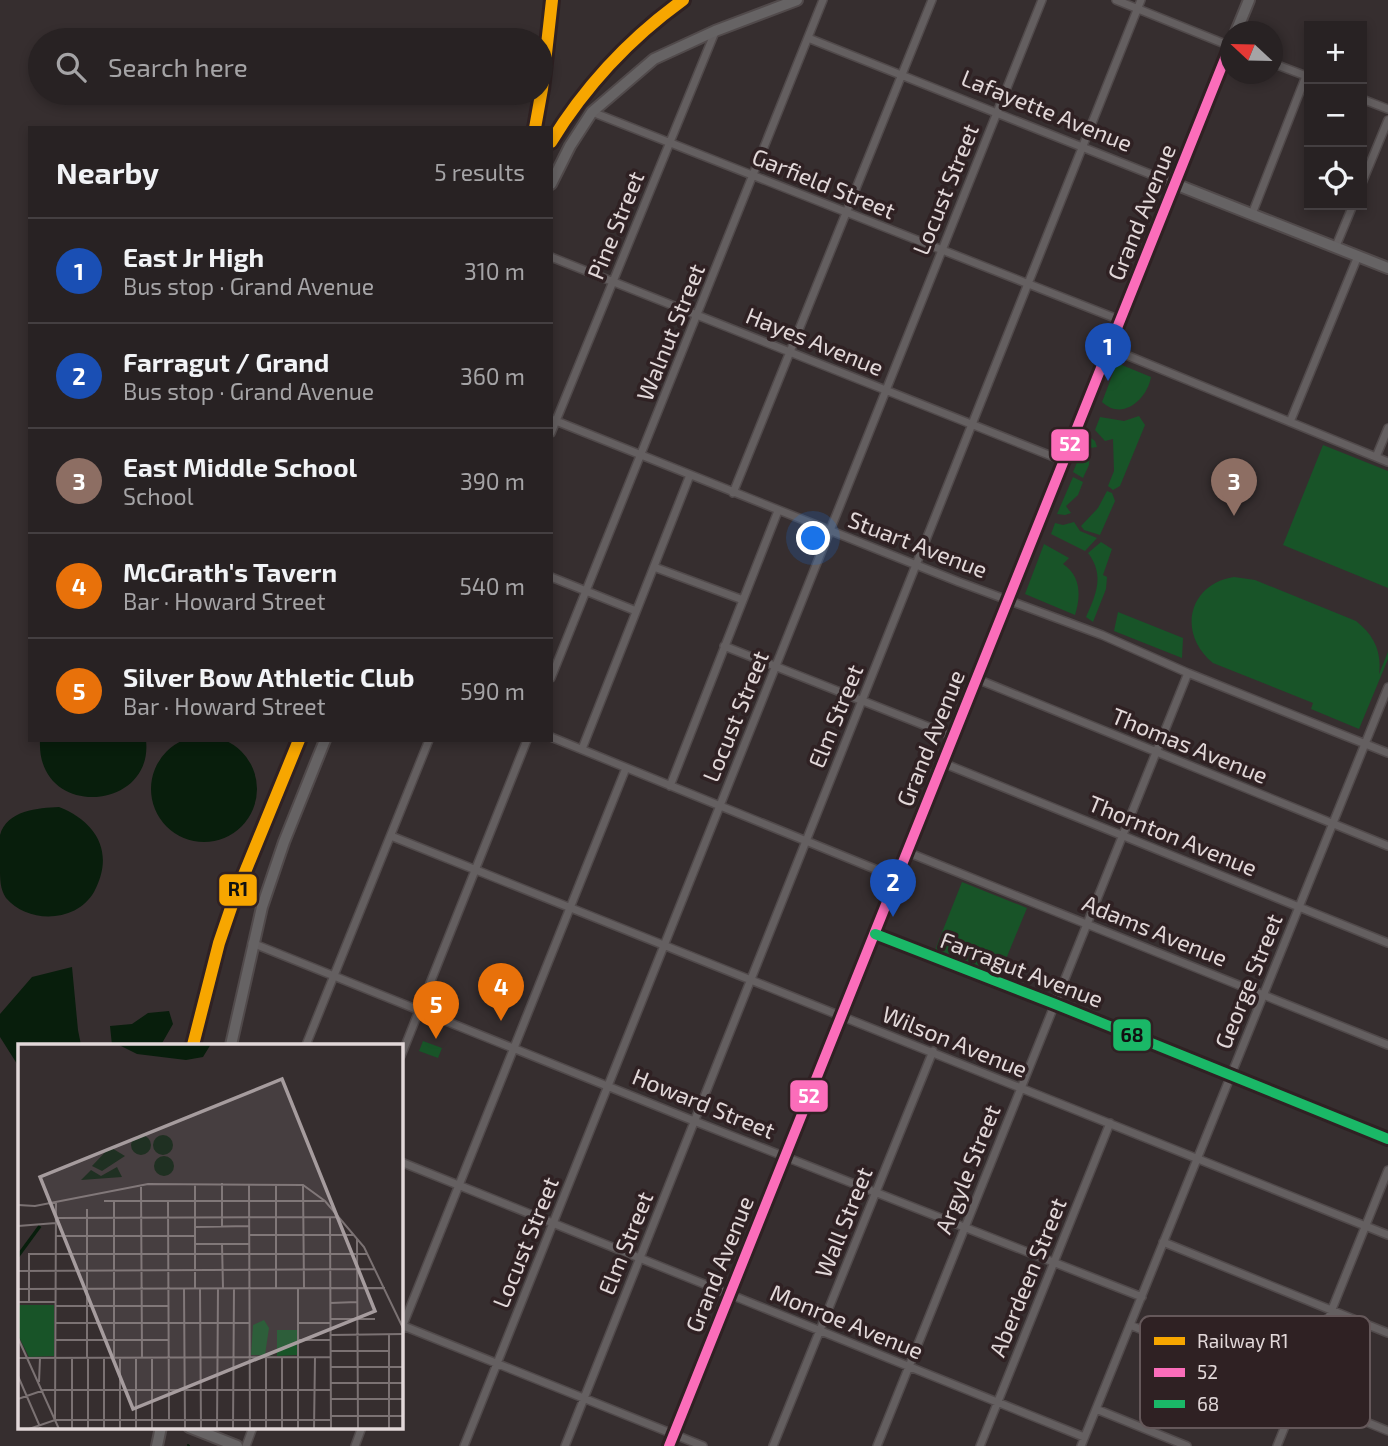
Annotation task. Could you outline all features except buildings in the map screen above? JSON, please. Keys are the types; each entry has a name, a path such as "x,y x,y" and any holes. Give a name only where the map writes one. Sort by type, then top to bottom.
{"main road":[{"path":"553,180 570,145 592,112 654,59 715,31 797,0"},
{"path":"1240,21 1249,0"},
{"name":"Grand Avenue","path":"669,1446 1220,71"},
{"name":"Lafayette Avenue","path":"1175,184 1388,268"},
{"path":"231,1044 252,943 272,877 324,742"},
{"name":"Farragut Avenue","path":"875,934 1388,1139"},
{"path":"157,1446 160,1428"},
{"path":"192,1428 237,1446"}],"street":[{"name":"Walnut Street","path":"553,673 824,0"},
{"path":"733,493 932,0"},
{"name":"Locust Street","path":"464,1446 1042,0"},
{"path":"1116,0 1220,42"},
{"name":"Elm Street","path":"565,1446 1141,0"},
{"name":"Pine Street","path":"554,420 715,31"},
{"name":"Lafayette Avenue","path":"808,38 1083,145 1175,184"},
{"path":"1283,67 1304,75"},
{"path":"1252,214 1305,84"},
{"path":"1367,101 1388,109"},
{"name":"Garfield Street","path":"592,112 1120,320"},
{"path":"1367,171 1388,120"},
{"path":"1336,246 1351,210"},
{"path":"1290,422 1358,256"},
{"name":"Hayes Avenue","path":"553,258 1064,461"},
{"path":"1109,348 1388,462"},
{"name":"Stuart Avenue","path":"554,420 778,511 1102,635 1188,673 1388,753"},
{"path":"1376,457 1388,428"},
{"path":"582,749 690,475"},
{"path":"670,786 778,511"},
{"path":"654,567 743,600"},
{"path":"553,578 636,611"},
{"path":"724,646 954,737"},
{"name":"Argyle Street","path":"877,1446 1188,673"},
{"name":"Thomas Avenue","path":"976,679 1388,846"},
{"name":"George Street","path":"1081,1446 1388,687"},
{"path":"553,738 897,878"},
{"path":"306,1044 428,742"},
{"path":"402,1053 526,742"},
{"name":"Thornton Avenue","path":"943,763 1388,943"},
{"path":"402,1325 626,768"},
{"name":"Wilson Avenue","path":"391,836 1388,1235"},
{"name":"Adams Avenue","path":"908,852 1388,1045"},
{"name":"Howard Street","path":"252,943 1142,1297"},
{"name":"Wall Street","path":"773,1446 933,1051"},
{"name":"Aberdeen Street","path":"980,1446 1110,1123"},
{"name":"Monroe Avenue","path":"402,1162 1084,1437"},
{"path":"1330,1316 1388,1170"},
{"path":"1163,1242 1347,1316"},
{"path":"1130,1325 1140,1329"},
{"path":"1370,1326 1388,1333"},
{"path":"402,1327 703,1446"},
{"path":"1096,1409 1140,1427"},
{"path":"1370,1423 1388,1430"},
{"path":"246,1446 253,1428"},
{"path":"355,1446 362,1428"},
{"path":"1143,1428 1187,1446"},
{"path":"1277,1446 1284,1428"}],"green space":[{"path":"1117,363 1151,377 1139,400 1125,409 1110,407 1102,402"},
{"path":"1139,416 1145,425 1120,486 1113,490 1108,486 1114,471 1113,439 1105,441 1095,430 1100,417 1124,421"},
{"path":"1088,436 1095,441 1097,447 1090,448 1089,465 1083,478 1073,472"},
{"path":"1323,445 1388,471 1388,588 1283,545"},
{"path":"1073,477 1083,482 1078,495 1066,506 1071,513 1057,514"},
{"path":"1107,491 1112,493 1115,501 1100,535 1084,530 1081,526 1098,508"},
{"path":"1074,522 1080,531 1097,538 1085,551 1051,534 1055,523 1063,525"},
{"path":"1101,542 1112,549 1103,575 1107,577 1106,589 1093,622 1086,617 1096,593 1097,577 1088,553"},
{"path":"1044,544 1069,558 1063,564 1073,574 1078,587 1075,615 1025,594"},
{"path":"1234,577 1255,580 1356,621 1368,632 1375,644 1379,658 1379,674 1388,652 1388,659 1359,729 1311,709 1313,703 1213,663 1202,651 1192,625 1198,600 1206,589"},
{"path":"1118,612 1183,638 1182,658 1114,631"},
{"path":"962,882 1027,908 999,976 935,950"},
{"path":"423,1041 442,1048 438,1058 419,1051"}],"shaded area":[{"path":"40,742 146,742 144,764 132,782 115,793 94,797 74,794 56,784 44,766"},
{"path":"180,742 228,742 248,760 256,779 256,799 248,818 233,833 214,841 194,841 175,833 160,818 152,799 155,769 167,752"},
{"path":"59,807 72,813 92,830 99,840 103,864 94,892 86,902 76,910 64,914 39,916 15,906 4,895 0,880 0,835 9,820 16,815"},
{"path":"72,967 81,1044 18,1044 18,1065 0,1037 0,1014 32,977"},
{"path":"169,1011 173,1024 162,1044 112,1044 110,1026 132,1024 148,1013"}],"rail line":[{"name":"R1","path":"549,28 552,0"},
{"name":"R1","path":"553,139 579,101 610,64 683,0"},
{"name":"R1","path":"535,126 539,105"},
{"name":"R1","path":"193,1044 219,943 234,899 298,742"}],"transit line":[{"name":"52","path":"669,1446 1220,71"},
{"name":"68","path":"875,934 1388,1139"}],"place":[{"name":"East Jr High","path":"1108,381"},
{"name":"East Middle School","path":"1234,516"},
{"name":"Farragut / Grand","path":"893,917"},
{"name":"McGrath's Tavern","path":"501,1021"},
{"name":"Silver Bow Athletic Club","path":"436,1039"}]}
